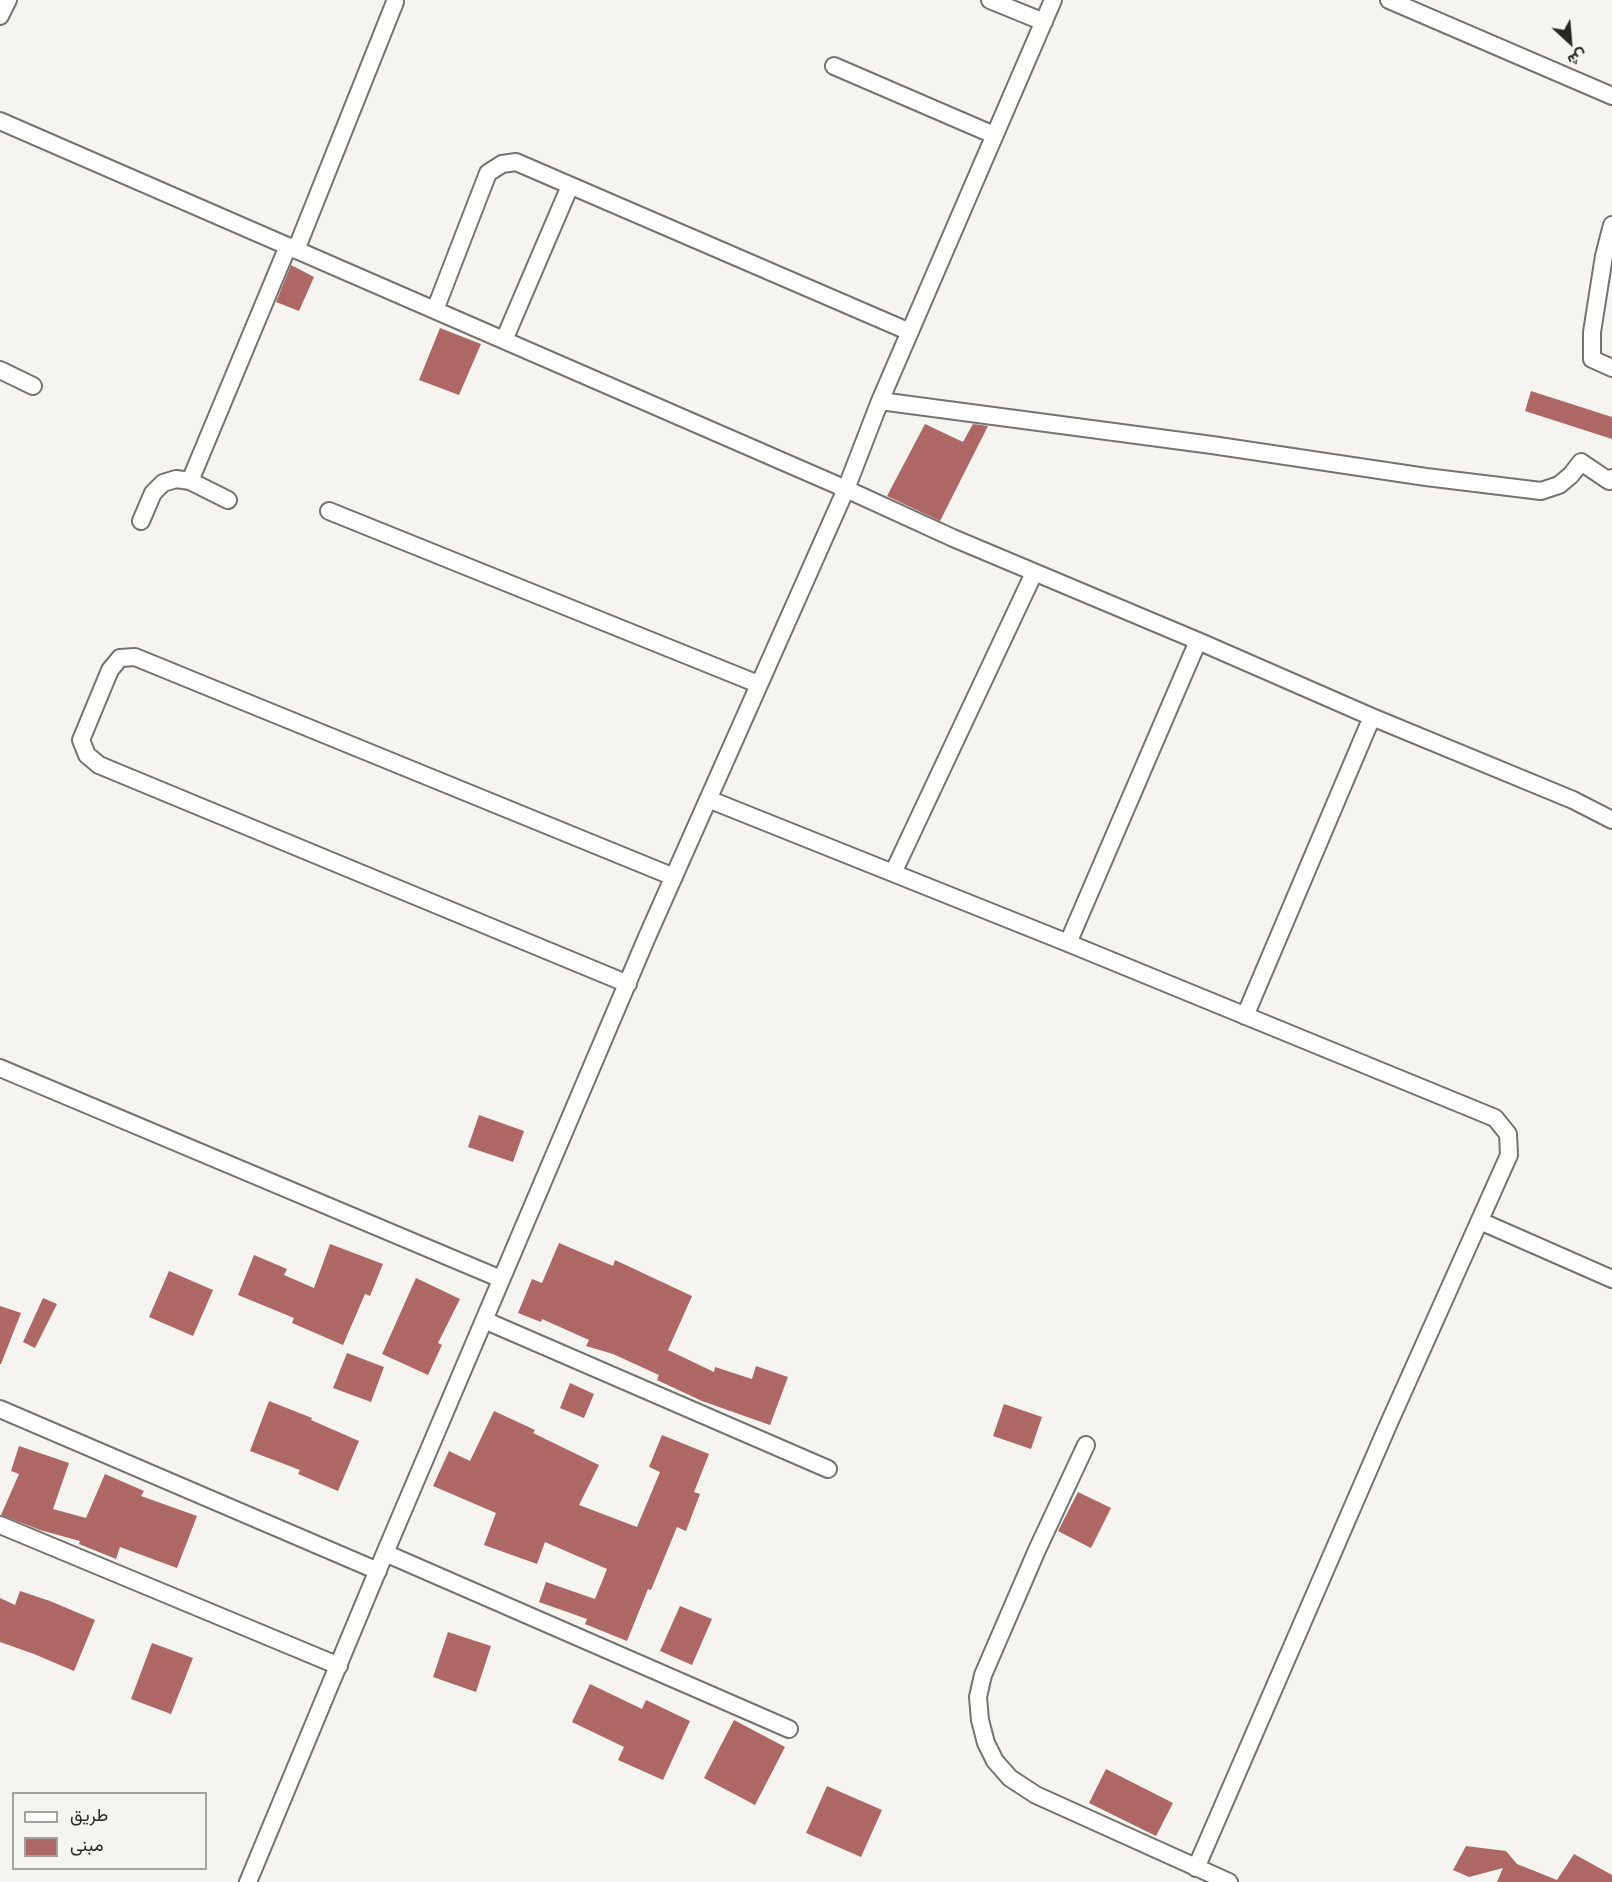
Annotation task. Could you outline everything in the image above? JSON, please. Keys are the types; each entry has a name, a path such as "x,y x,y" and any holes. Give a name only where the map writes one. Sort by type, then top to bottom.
{"street":[{"path":"990,0 1044,22"},
{"path":"248,1882 501,1279 758,684 846,489 880,401 1053,0"},
{"path":"1389,0 1612,96"},
{"path":"190,481 292,248 395,2"},
{"path":"834,66 994,135"},
{"path":"0,121 1034,573 1573,800 1612,820"},
{"path":"435,310 488,173 502,164 516,162 910,332"},
{"path":"504,340 570,186"},
{"path":"1612,225 1604,256 1592,332 1592,358 1612,368"},
{"path":"0,370 33,386"},
{"path":"880,401 1541,491 1559,485 1581,462 1608,481 1612,478"},
{"path":"141,521 153,493 163,483 176,479 190,481 228,500"},
{"path":"329,511 758,684"},
{"path":"894,873 1034,573"},
{"path":"1068,943 1198,641"},
{"path":"628,984 99,765 87,755 81,740 110,670 120,658 135,657 674,877"},
{"path":"1245,1016 1372,717"},
{"path":"708,799 1495,1118 1508,1134 1509,1155 1389,1423 1196,1868"},
{"path":"0,1068 501,1279"},
{"path":"1480,1221 1612,1279"},
{"path":"484,1320 828,1469"},
{"path":"0,1409 378,1571"},
{"path":"1086,1445 1036,1550 982,1675 978,1698 980,1720 986,1743 995,1761 1010,1778 1036,1795 1229,1882"},
{"path":"0,1525 339,1666"},
{"path":"385,1553 789,1729"}],"building":[{"path":"291,265 314,277 299,311 276,302"},
{"path":"440,328 481,344 459,395 419,380"},
{"path":"1531,391 1612,417 1612,439 1525,411"},
{"path":"925,424 963,442 973,424 988,426 940,521 887,496"},
{"path":"479,1115 524,1131 513,1162 468,1147"},
{"path":"559,1243 613,1266 615,1260 692,1296 668,1350 714,1372 715,1367 752,1379 756,1366 788,1377 770,1425 702,1401 657,1380 659,1375 613,1354 586,1346 589,1340 542,1319 541,1322 518,1313 532,1279 542,1283"},
{"path":"330,1244 383,1264 370,1296 365,1294 343,1345 292,1323 294,1318 238,1295 254,1255 287,1269 284,1275 314,1288"},
{"path":"169,1271 213,1290 193,1336 149,1317"},
{"path":"416,1278 460,1299 438,1343 442,1345 428,1375 382,1354"},
{"path":"43,1298 57,1304 35,1348 23,1342"},
{"path":"0,1306 21,1313 1,1364 0,1364"},
{"path":"347,1353 384,1367 371,1402 333,1388"},
{"path":"570,1383 594,1394 584,1418 560,1408"},
{"path":"269,1401 312,1418 311,1420 359,1441 338,1491 298,1474 300,1470 250,1451"},
{"path":"1004,1404 1042,1417 1031,1449 993,1436"},
{"path":"494,1411 535,1430 533,1433 599,1465 579,1505 637,1527 660,1472 649,1467 662,1435 709,1454 694,1492 700,1494 686,1531 677,1527 627,1641 585,1624 587,1619 539,1602 546,1582 595,1599 607,1569 545,1542 537,1564 484,1545 496,1513 433,1486 449,1451 470,1461"},
{"path":"19,1446 69,1463 53,1509 86,1518 105,1474 144,1491 141,1496 197,1516 177,1568 120,1547 116,1559 79,1544 80,1541 40,1530 1,1515 19,1474 11,1471"},
{"path":"1078,1492 1111,1508 1091,1548 1058,1531"},
{"path":"20,1591 95,1620 74,1671 0,1642 0,1598 15,1605"},
{"path":"680,1606 712,1619 692,1665 660,1651"},
{"path":"448,1632 491,1646 476,1692 433,1677"},
{"path":"152,1643 193,1658 171,1714 131,1699"},
{"path":"590,1684 642,1709 646,1700 690,1721 663,1780 618,1760 624,1747 572,1722"},
{"path":"734,1720 785,1747 755,1805 704,1778"},
{"path":"1106,1769 1173,1803 1156,1836 1089,1803"},
{"path":"827,1786 882,1810 861,1857 806,1833"},
{"path":"1466,1846 1506,1851 1517,1864 1557,1880 1574,1854 1612,1875 1612,1882 1497,1882 1503,1868 1469,1877 1453,1870"}]}
